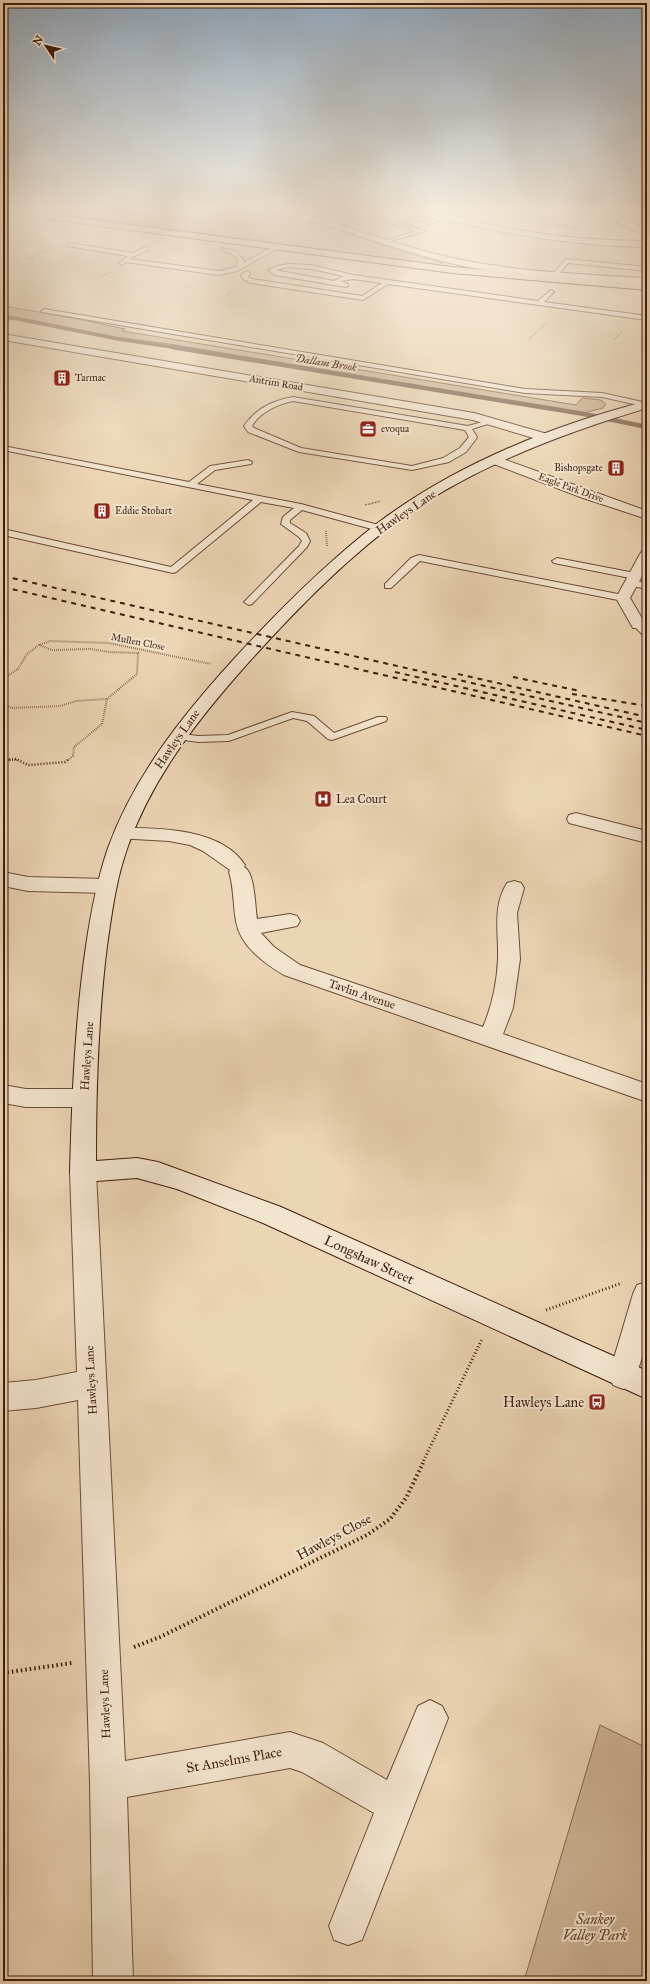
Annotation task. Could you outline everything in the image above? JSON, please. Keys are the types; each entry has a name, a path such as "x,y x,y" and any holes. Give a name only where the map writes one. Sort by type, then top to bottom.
{"street":[{"name":"Antrim Road","path":"3,337 493,421 547,438"},
{"name":"Hawleys Lane","path":"114,1981 108,1782 83,1172 84,1098 94,966 106,886 124,834 140,798 177,736 233,669 303,596 379,528 423,498 495,460 547,438 614,414 647,405"},
{"name":"Eagle Park Drive","path":"495,460 588,495 647,515"},
{"path":"642,629 623,598 647,554"},
{"path":"576,819 647,836"},
{"name":"Tavlin Avenue","path":"124,834 163,834 187,838 216,849 237,868 243,884 245,915 248,928 254,940 264,952 292,970 647,1093"},
{"path":"3,879 28,884 106,886"},
{"path":"490,1039 502,1008 509,959 507,913 514,888"},
{"path":"248,928 290,921"},
{"path":"3,1094 26,1098 84,1098"},
{"name":"Longshaw Street","path":"83,1172 137,1168 158,1172 185,1181 272,1216 635,1380"},
{"path":"635,1288 635,1380"},
{"path":"3,1397 36,1394 92,1383"},
{"path":"348,1926 430,1718"},
{"name":"St Anselms Place","path":"108,1782 290,1750 310,1756 395,1805"}],"lane":[{"path":"536,303 647,318"},
{"path":"44,311 525,391 601,394 621,397 647,405"},
{"path":"468,428 473,437 463,450 446,460 412,468 299,450 251,430 248,426 250,421 273,405 282,400 293,399 468,428 493,421"},
{"path":"3,448 301,507 379,528"},
{"path":"191,485 213,468 248,462"},
{"path":"3,532 173,570 259,499"},
{"path":"249,602 303,547 306,541 303,535 285,524 286,519 301,507"},
{"path":"388,586 414,560 419,558 623,598"},
{"path":"557,561 633,579 647,586"},
{"path":"177,736 198,739 229,738 292,715 310,718 332,737 382,719"}],"path":[{"path":"362,505 386,500"},
{"path":"326,529 327,549"},
{"name":"Mullen Close","path":"39,645 50,641 109,643 233,669"},
{"path":"3,679 26,661 27,654 39,645"},
{"name":"Mullen Close","path":"39,645 52,650 90,649 109,652 138,653 137,674 107,700"},
{"path":"3,705 14,708 60,706 76,701 107,700 102,724 74,747 73,756 65,762 28,765 16,759 3,760"},
{"path":"541,1311 635,1288"},
{"name":"Hawleys Close","path":"3,1673 103,1659 174,1630 367,1535 390,1519 406,1498 493,1316"}],"green space":[{"path":"3,306 63,316 125,329 122,331 576,405 582,398 601,400 606,404 603,408 584,413 169,344 115,337 16,317 3,323"},
{"name":"Sankey Valley Park","path":"600,1725 647,1748 647,1981 524,1981"}],"waterway":[{"name":"Dallam Brook","path":"3,316 118,339 179,348"},
{"name":"Dallam Brook","path":"172,347 584,414 647,427"}],"railway":[{"path":"3,576 647,723"},
{"path":"3,587 647,736"},
{"path":"395,672 647,730"},
{"path":"458,674 647,717"},
{"path":"513,677 580,691"},
{"path":"572,694 647,706"}],"place":[{"name":"Tarmac","path":"62,378"},
{"name":"evoqua","path":"368,429"},
{"name":"Bishopsgate","path":"616,468"},
{"name":"Eddie Stobart","path":"102,511"},
{"name":"Lea Court","path":"323,799"},
{"name":"Hawleys Lane","path":"597,1402"}]}
